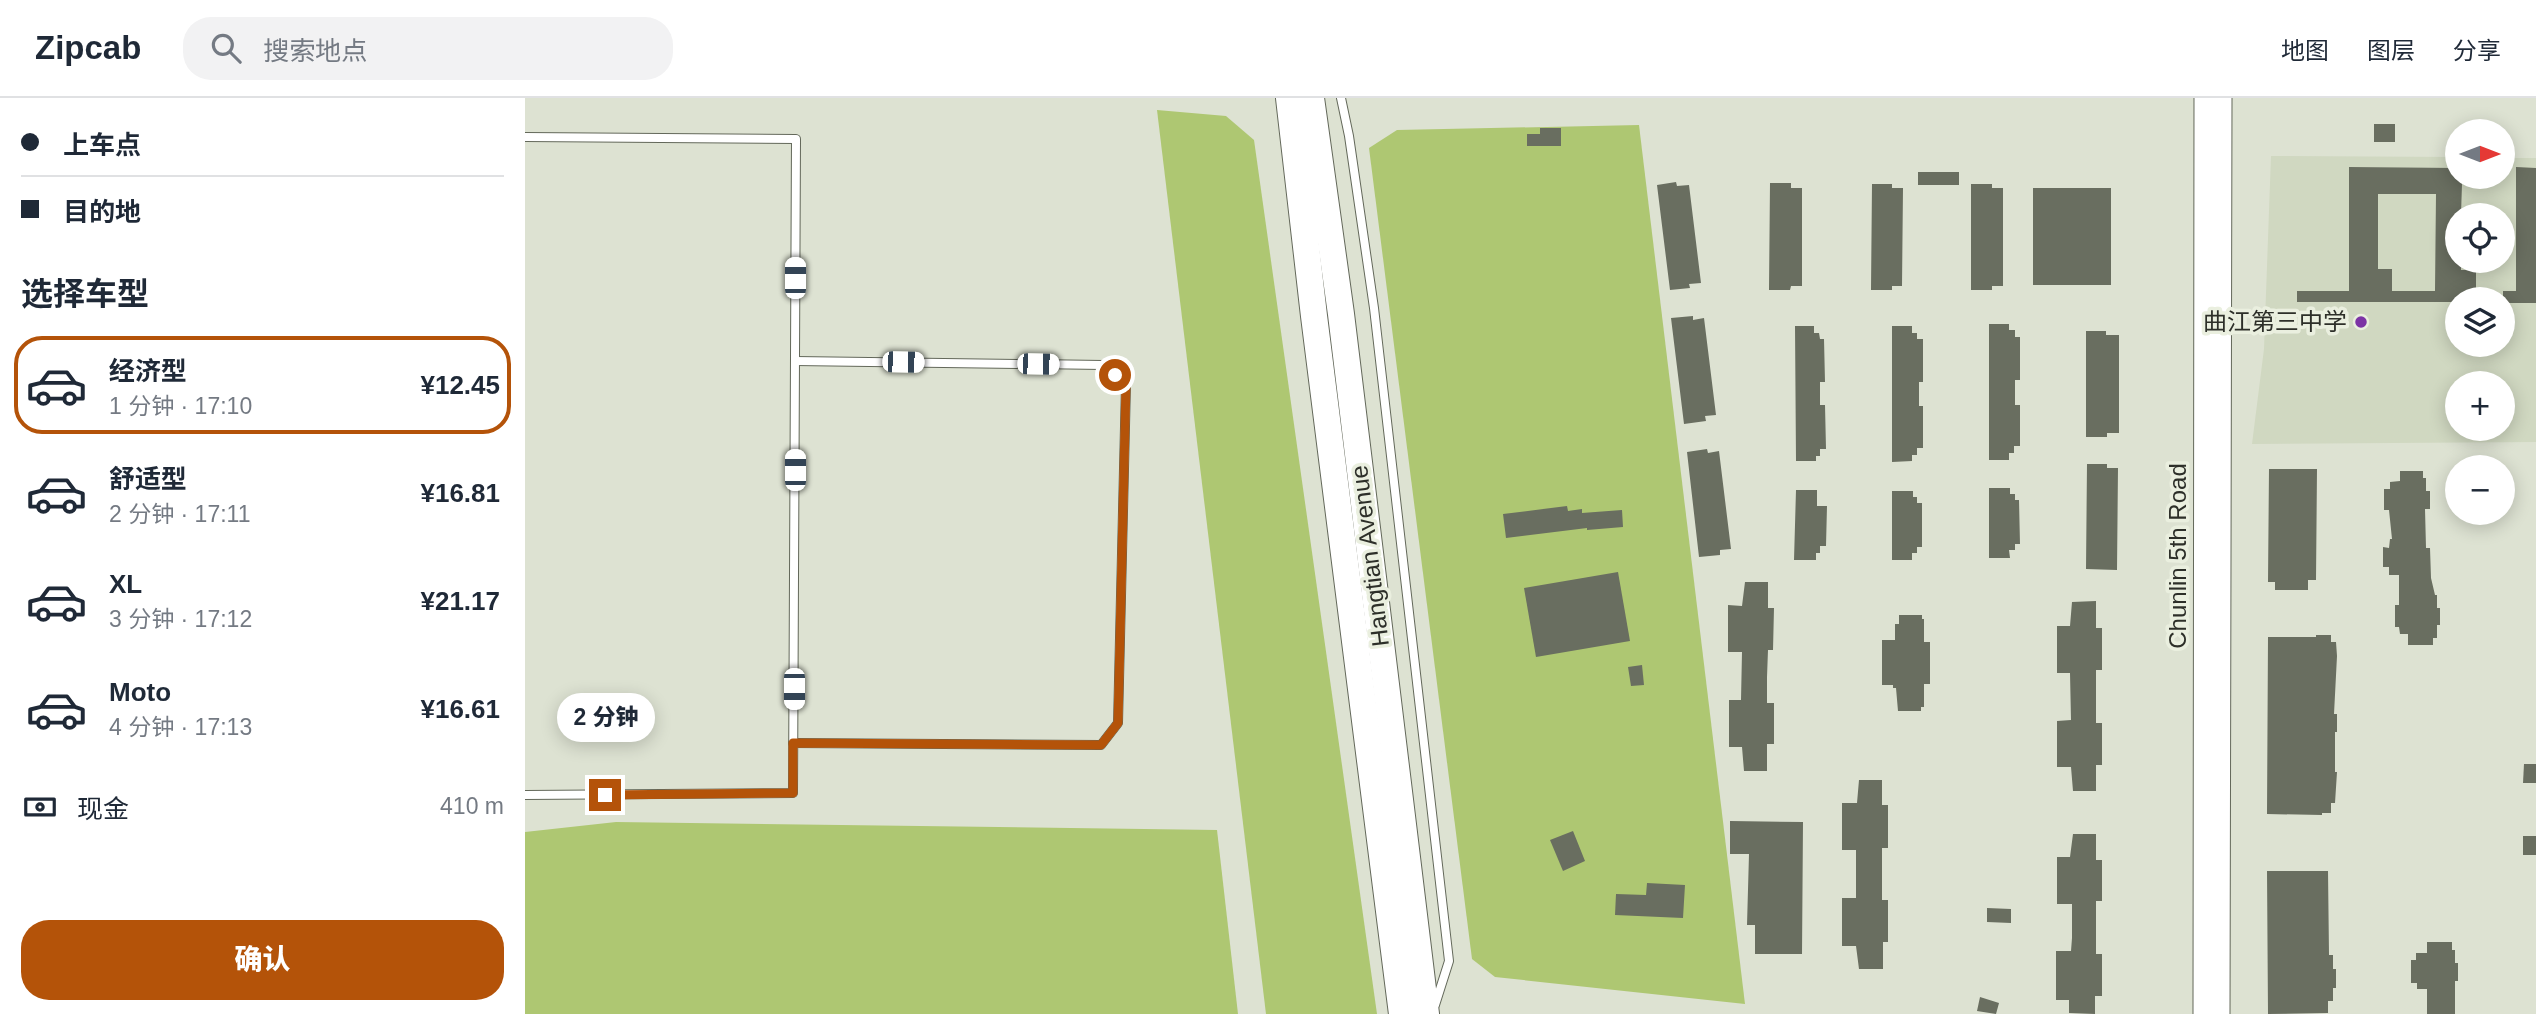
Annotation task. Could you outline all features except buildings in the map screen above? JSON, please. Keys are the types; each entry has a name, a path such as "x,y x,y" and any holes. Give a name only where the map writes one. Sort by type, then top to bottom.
{"main road":[{"name":"Hangtian Avenue","path":"1289,98 1402,1014"},
{"name":"Hangtian Avenue","path":"1311,98 1429,1014"}],"street":[{"name":"Chunlin 5th Road","path":"2204,1014 2205,98"},
{"name":"Chunlin 5th Road","path":"2219,1014 2221,98"}],"lane":[{"path":"1341,98 1374,308 1449,961 1429,1014"},
{"path":"525,137 796,139 793,793 525,795"},
{"path":"793,743 1101,745 1118,723 1126,384 1103,365 795,361"}],"shaded area":[{"name":"曲江第三中学","path":"2271,156 2445,157 2445,189 2515,189 2515,158 2536,158 2536,442 2252,444 2264,349"}],"green space":[{"path":"1157,110 1226,116 1254,140 1377,1014 1266,1014"},
{"path":"1639,125 1745,1004 1495,977 1472,959 1369,148 1397,130"},
{"path":"616,822 1217,830 1238,1014 525,1014 525,832"}],"place":[{"name":"曲江第三中学","path":"2361,322"}],"route":[{"path":"605,795 793,793 793,743 1101,745 1118,723 1126,384 1115,375"}]}
